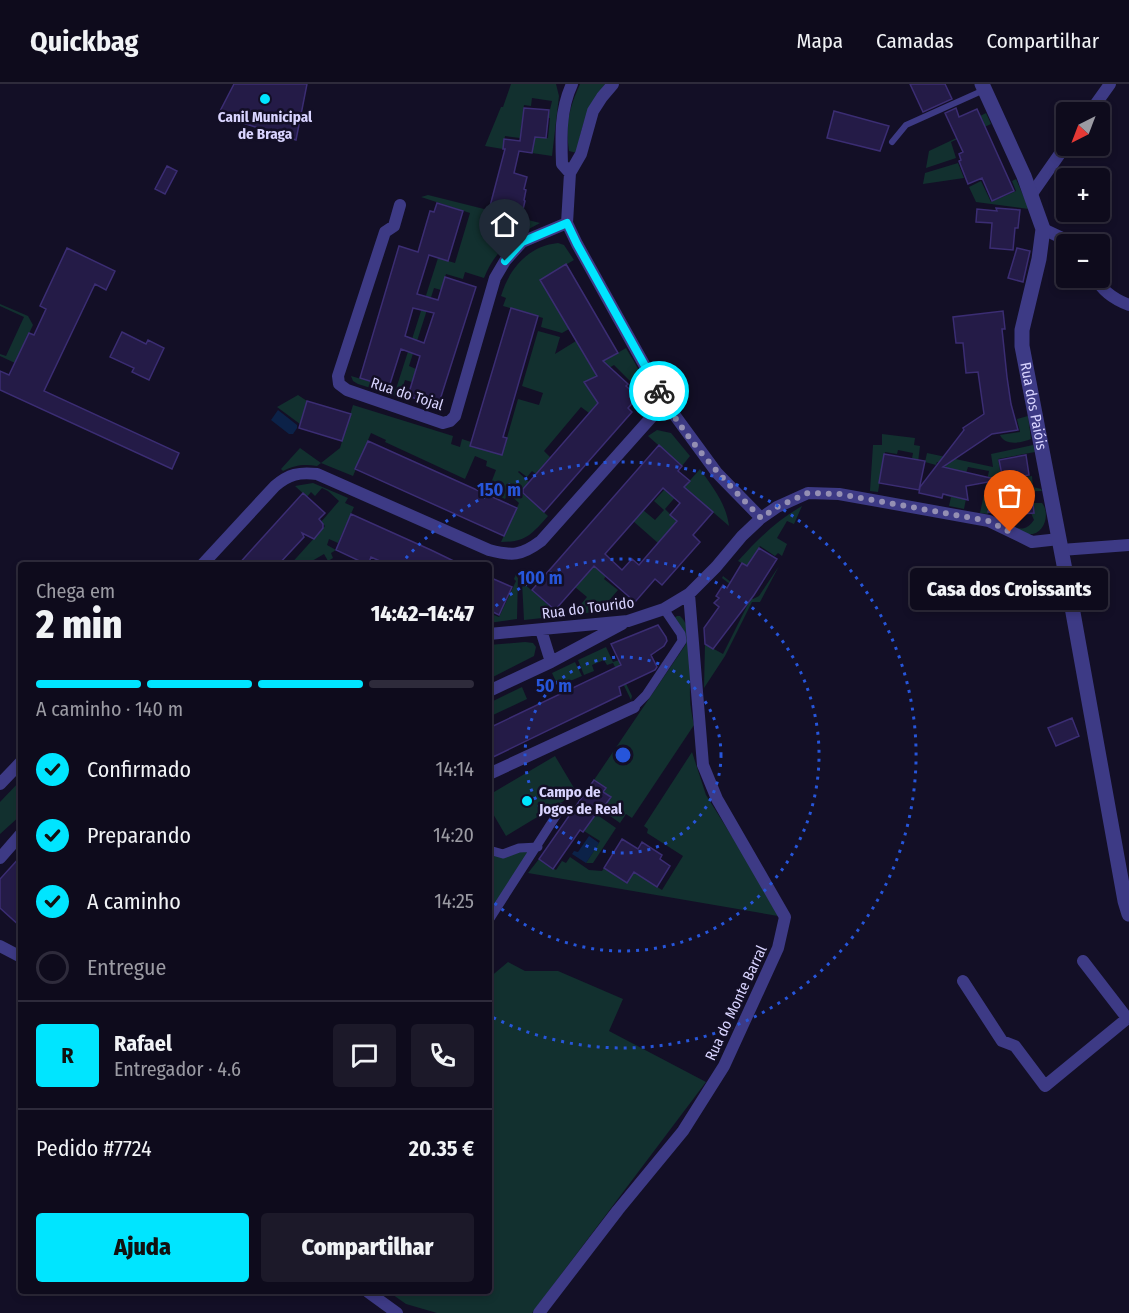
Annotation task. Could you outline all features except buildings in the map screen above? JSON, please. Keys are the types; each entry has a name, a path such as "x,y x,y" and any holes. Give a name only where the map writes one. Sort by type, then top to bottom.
{"street":[{"path":"570,173 562,164 561,131 567,95 572,84"},
{"path":"613,84 593,111 581,154 570,173 567,223 665,402 717,473 761,518"},
{"path":"1097,102 1110,84"},
{"name":"Rua dos Paióis","path":"983,87 1031,195 1042,229 1039,259 1022,330 1022,346 1129,914"},
{"path":"1031,195 1058,156"},
{"name":"Rua do Tojal","path":"400,205 394,226 386,232 338,376 339,384 346,390 443,423 455,416 495,278 505,261 522,242 567,223"},
{"path":"1042,229 1056,235"},
{"path":"1102,288 1129,305"},
{"path":"205,562 285,477 305,472 317,474 489,550 507,555 520,554 541,541 665,402"},
{"name":"Rua do Tourido","path":"492,634 628,621 664,609 688,594 761,518 777,507 808,493 839,494 989,521 1032,542 1060,545 1129,545"},
{"name":"Rua do Monte Barral","path":"539,1313 618,1210 683,1131 724,1066 778,948 785,917 717,799 704,765 688,594"},
{"path":"492,773 634,707 646,695 682,641 681,634 664,609"},
{"path":"492,690 551,662 628,621"},
{"path":"541,630 551,662"},
{"path":"0,784 18,765"},
{"path":"492,917 561,808"},
{"path":"2,854 18,837"},
{"path":"492,851 503,854 519,848 538,847"},
{"path":"492,906 499,903"},
{"path":"0,945 18,955"},
{"path":"963,981 1002,1041 1015,1046 1046,1086 1128,1017 1083,961"},
{"path":"371,1294 397,1313"}],"lane":[{"path":"892,142 906,125 983,87"}],"green space":[{"path":"511,84 556,84 559,96 552,156 532,153 535,137 548,138 550,118 548,118 552,101 532,98 531,106 524,105 520,138 505,136 503,149 485,146"},
{"path":"580,84 605,84 586,117 577,153 569,151 568,125 573,101"},
{"path":"986,113 991,124 951,142 956,158 926,168 929,151 984,125 980,116"},
{"path":"958,163 964,178 923,184 925,173"},
{"path":"1016,179 1029,209 976,202 969,187 981,181 991,202 1016,191 1012,181"},
{"path":"428,195 540,223 506,245 488,268 484,278 465,272 463,279 446,274 441,290 434,288 409,366 416,369 412,382 405,380 399,397 358,384 351,376 396,389 438,258 455,263 470,213 421,197"},
{"path":"558,243 564,245 574,260 540,280 569,329 562,333 541,327 543,318 503,306 506,298 501,296 509,277 521,260 538,249"},
{"path":"0,304 28,316 33,325 15,363 0,354 6,356 24,317"},
{"path":"538,331 560,337 555,354 576,341 592,368 626,348 643,382 644,395 614,365 587,381 608,391 589,413 581,407 544,451 550,457 536,474 532,471 527,477 518,472 529,482 521,492 548,516 523,539 501,542 519,503 508,493 505,499 488,491 496,470 486,466 487,461 475,456 465,479 385,442 386,440 371,433 353,476 321,463 340,448 353,405 453,436 451,444 460,447 462,439 471,442 470,446 502,455 518,399 539,405 543,393 522,386"},
{"path":"298,395 307,401 300,424 277,407"},
{"path":"1028,416 1031,439 1014,443 1002,438 1000,435 1020,432 1017,419"},
{"path":"657,430 671,433 690,456 682,466 648,436"},
{"path":"882,434 915,438 914,445 920,446 918,462 908,481 913,453 898,450 897,454 885,452 878,492 870,491 873,445 882,445"},
{"path":"1033,445 1035,452 998,459 1002,481 1032,476 1033,487 1042,491 1004,492 1003,486 995,486 988,514 980,513 989,471 968,467 958,497 966,499 964,509 949,506 951,497 946,496 951,469 945,467 945,464 937,462 936,465 925,462 927,453 993,467 991,454"},
{"path":"300,448 321,463 317,466 292,467 283,471 281,469"},
{"path":"700,469 722,503 729,526 684,487"},
{"path":"677,481 684,487 665,509 677,521 658,543 633,521 643,510 655,520 664,510 654,501 664,490 663,488"},
{"path":"313,483 348,498 345,503 354,507 338,543 329,539 327,545 336,550 331,553 333,558 328,561 324,554 312,562 293,562 325,526 321,522 339,501 322,488 315,496 311,492 307,497 295,486"},
{"path":"1033,503 1042,503 1046,513 1044,524 1037,532 1023,533 1005,521 1004,515 1015,514 1012,523 1015,527 1021,529 1028,526 1034,520 1031,513 1034,512"},
{"path":"802,506 794,524 787,521 777,538 787,544 782,556 778,553 775,556 760,546 747,566 738,561 768,531"},
{"path":"594,565 606,576 604,579 618,590 600,611 572,615 587,597 575,587"},
{"path":"779,566 760,602 752,602 725,656 704,688 705,644 723,654 750,600 722,578 723,576 753,599 759,596"},
{"path":"516,574 518,575 517,619 492,623 492,614 499,617 516,581 514,579"},
{"path":"522,582 561,616 524,620"},
{"path":"680,616 686,623 691,643 690,700 694,725 632,818 626,814 620,823 599,808 600,806 604,808 611,797 603,792 605,788 594,780 686,644 684,633 674,618"},
{"path":"525,642 533,643 536,647 534,656 492,677 492,645"},
{"path":"606,647 613,662 619,660 622,665 618,667 632,696 631,700 613,663 607,665 604,660 592,665 594,671 584,675 578,660"},
{"path":"575,662 582,676 558,686 552,673"},
{"path":"522,687 527,699 493,715 492,702"},
{"path":"692,752 706,795 778,916 528,873 539,859 556,870 562,861 566,863 570,857 589,870 602,871 604,868 627,882 634,872 662,890 683,856 647,833 648,829 644,826"},
{"name":"Campo de Jogos de Real","path":"555,756 577,793 506,836 492,812 492,793"},
{"path":"18,783 18,818 0,834 0,802"},
{"path":"596,814 616,828 593,863 586,863 600,841 584,831"},
{"path":"538,847 492,921 492,850"},
{"path":"508,962 525,971 558,971 623,999 609,1031 706,1082 532,1313 437,1313 406,1304 392,1294 492,1294 492,975"}],"water":[{"path":"278,410 297,425 293,434 289,434 271,420"},
{"path":"589,836 599,843 586,863 572,854 574,851 578,852"}],"way so far":[{"path":"659,391 687,435 717,473 761,518 777,507 808,493 839,494 989,521 1010,532"}],"place":[{"name":"Canil Municipal de Braga","path":"265,99"},
{"name":"Casa dos Croissants","path":"1010,532"},
{"name":"Campo de Jogos de Real","path":"527,801"}],"route":[{"path":"505,261 522,242 567,223 659,391"}]}
